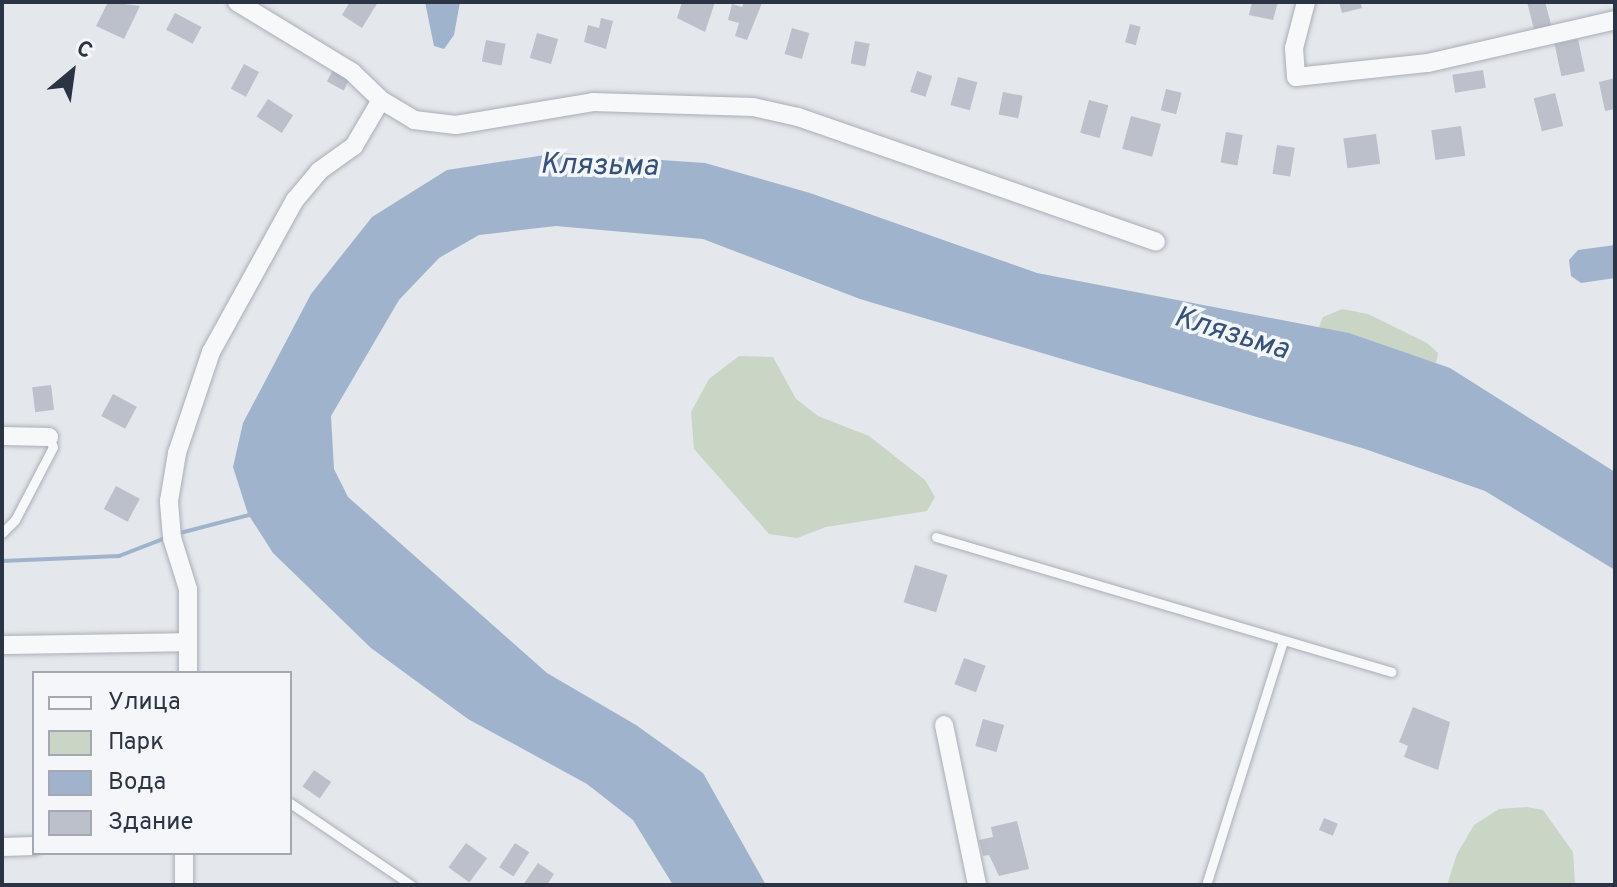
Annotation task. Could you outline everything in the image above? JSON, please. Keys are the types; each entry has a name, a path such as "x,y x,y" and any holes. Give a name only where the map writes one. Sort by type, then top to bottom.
{"street":[{"path":"237,2 352,72 381,100 432,125 593,102 753,107 798,117 1156,242"},
{"path":"1306,2 1294,48 1296,77 1428,63 1615,20"},
{"path":"188,671 188,589 171,535 177,453 211,352 295,200 319,171 354,146 381,100"},
{"path":"2,436 49,437"},
{"path":"2,645 188,642"},
{"path":"944,725 977,885"},
{"path":"2,847 32,846"},
{"path":"184,855 184,885"}],"lane":[{"path":"2,533 15,520 53,447 49,437"},
{"path":"936,537 1391,672"},
{"path":"1206,885 1283,641"},
{"path":"292,804 411,885"}],"green space":[{"path":"1342,309 1368,314 1427,343 1438,353 1436,363 1319,327 1323,317"},
{"path":"739,356 773,357 796,399 818,416 869,436 925,480 935,497 927,511 826,527 797,538 769,534 694,449 691,412 709,379"},
{"path":"1527,807 1543,810 1573,852 1575,885 1447,885 1457,854 1474,825 1499,809"}],"water":[{"path":"425,2 460,2 454,35 444,49 434,46"},
{"name":"Клязьма","path":"558,153 705,163 810,193 1037,273 1349,333 1450,368 1615,472 1615,570 1485,491 1365,449 860,299 703,239 556,226 479,235 439,258 399,300 331,416 334,469 348,497 547,673 636,725 703,773 766,885 673,885 633,820 587,784 468,719 371,648 273,553 248,514 233,467 243,423 311,294 372,217 447,170"},
{"path":"1615,245 1615,278 1581,283 1571,276 1569,260 1578,250"}],"building":[{"path":"108,2 140,6 124,39 96,26"},
{"path":"350,2 378,2 362,28 342,15"},
{"path":"682,2 715,2 705,32 677,18"},
{"path":"744,2 762,3 747,40 735,36 739,23 728,20 732,4 742,7"},
{"path":"1252,2 1278,2 1273,20 1249,15"},
{"path":"1339,2 1360,2 1362,8 1342,13"},
{"path":"1527,2 1545,2 1552,28 1535,33"},
{"path":"175,13 201,27 193,44 166,30"},
{"path":"601,18 613,21 606,49 584,42 588,25 599,28"},
{"path":"1130,24 1141,27 1136,45 1125,42"},
{"path":"792,28 809,33 802,59 785,54"},
{"path":"537,33 558,39 551,64 530,58"},
{"path":"1578,39 1585,71 1561,76 1555,44"},
{"path":"486,40 506,44 501,65 482,62"},
{"path":"855,41 870,44 865,66 851,64"},
{"path":"244,64 259,72 246,97 231,89"},
{"path":"333,70 350,79 344,90 327,81"},
{"path":"1483,70 1486,88 1455,93 1452,75"},
{"path":"917,71 932,76 925,97 910,92"},
{"path":"958,77 977,82 970,110 950,105"},
{"path":"1615,78 1615,109 1605,111 1599,82"},
{"path":"1166,89 1182,93 1176,114 1161,110"},
{"path":"1003,92 1023,96 1018,118 999,115"},
{"path":"1555,93 1563,126 1542,131 1534,98"},
{"path":"268,99 293,115 282,133 257,117"},
{"path":"1089,100 1108,105 1100,138 1080,133"},
{"path":"1131,116 1161,124 1152,157 1122,149"},
{"path":"1461,126 1465,156 1435,160 1431,130"},
{"path":"1226,132 1243,135 1237,165 1221,163"},
{"path":"1376,134 1380,164 1347,168 1343,139"},
{"path":"1277,145 1295,148 1290,176 1272,174"},
{"path":"51,385 54,410 35,412 32,387"},
{"path":"113,394 137,407 125,429 101,416"},
{"path":"116,486 140,499 128,522 104,509"},
{"path":"915,565 948,575 936,612 904,602"},
{"path":"964,658 986,666 976,692 954,684"},
{"path":"1413,707 1450,722 1438,770 1404,757 1408,746 1399,742"},
{"path":"983,719 1004,725 996,752 975,746"},
{"path":"314,770 331,782 320,798 303,786"},
{"path":"1324,818 1338,824 1333,836 1319,830"},
{"path":"1017,821 1029,869 999,876 989,855 983,856 979,840 993,837 991,827"},
{"path":"466,843 487,858 469,883 448,867"},
{"path":"515,843 529,852 513,877 499,867"},
{"path":"538,863 554,874 547,885 523,885"}],"waterway":[{"path":"176,534 253,514"},
{"path":"2,561 119,556 168,537"}]}
